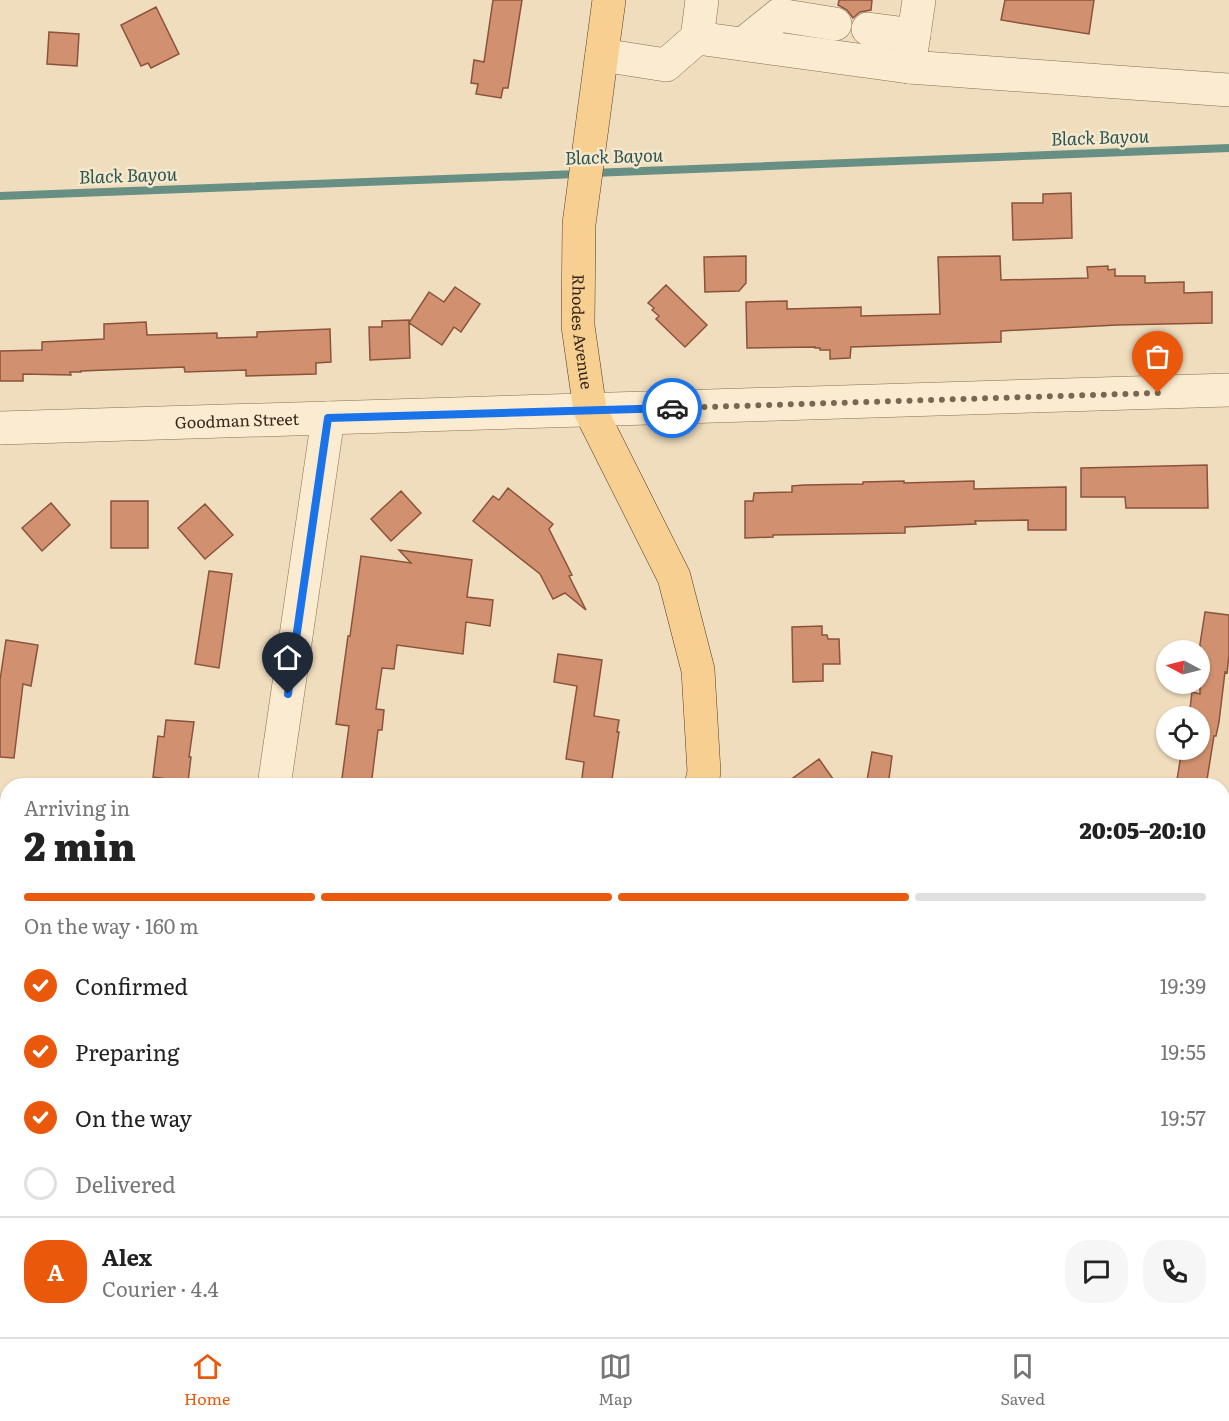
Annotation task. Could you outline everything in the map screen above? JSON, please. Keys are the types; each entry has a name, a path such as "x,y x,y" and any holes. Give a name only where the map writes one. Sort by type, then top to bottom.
{"main road":[{"name":"Rhodes Avenue","path":"609,0 579,224 578,326 590,410 674,578 698,670 703,778"}],"street":[{"path":"602,55 666,65 697,38 702,0"},
{"path":"911,51 919,0"},
{"path":"743,44 779,15 835,24"},
{"path":"868,29 911,51"},
{"path":"697,38 743,44 911,51 1229,90"},
{"name":"Goodman Street","path":"0,428 1229,390"},
{"path":"275,778 328,418"}],"building":[{"path":"493,0 522,0 508,88 503,88 501,98 476,94 478,84 471,83 474,60 484,62"},
{"path":"839,0 872,0 871,10 860,12 853,18 847,10 838,5"},
{"path":"1005,0 1094,0 1089,34 1001,20"},
{"path":"156,7 179,54 151,68 148,63 141,66 121,25"},
{"path":"49,32 79,34 77,66 47,64"},
{"path":"1071,193 1072,238 1013,240 1012,203 1043,203 1043,194"},
{"path":"746,256 746,283 739,291 705,292 704,257"},
{"path":"1000,256 1001,280 1088,278 1087,267 1108,266 1108,270 1115,269 1115,276 1145,276 1145,283 1184,282 1184,293 1212,292 1212,323 1001,331 1001,342 851,347 850,358 830,359 830,350 820,350 815,347 747,348 746,302 787,301 787,309 861,307 861,316 940,314 938,257"},
{"path":"666,285 707,325 685,347 656,319 659,316 648,303"},
{"path":"455,287 480,304 461,332 454,327 442,345 409,323 429,292 444,302"},
{"path":"409,320 410,358 370,360 369,327 382,327 382,321"},
{"path":"146,322 147,335 217,333 217,338 257,337 257,332 330,329 331,362 316,363 316,374 246,376 246,370 185,372 184,367 81,371 70,372 71,375 23,374 23,381 0,381 0,351 42,350 42,342 104,339 104,324"},
{"path":"1207,465 1208,508 1126,508 1125,497 1081,497 1081,468"},
{"path":"904,481 904,483 974,481 974,489 1066,487 1066,530 1028,530 1028,520 975,521 976,524 905,527 905,533 773,535 773,537 745,538 745,501 753,501 754,493 792,492 792,486 804,485"},
{"path":"508,488 553,524 549,529 572,575 569,576 586,610 565,593 553,599 540,574 473,521 493,496 499,500"},
{"path":"401,491 421,513 391,541 371,519"},
{"path":"111,501 148,501 148,548 111,548"},
{"path":"51,503 70,525 42,551 22,528"},
{"path":"205,504 233,535 205,559 178,528"},
{"path":"399,550 472,560 467,597 493,600 490,626 466,622 463,654 397,645 394,669 382,668 376,709 384,710 382,730 378,730 372,778 342,778 349,726 336,724 361,556 411,563"},
{"path":"209,571 232,574 219,668 195,664"},
{"path":"1205,612 1229,615 1227,673 1225,672 1219,722 1216,736 1214,736 1207,778 1177,778 1180,760 1210,760 1210,706 1190,706 1192,694 1210,694 1210,640 1201,640"},
{"path":"822,626 822,635 827,635 828,639 839,639 840,664 823,664 823,681 793,682 792,627"},
{"path":"6,640 38,645 31,686 23,684 14,758 0,757 0,680"},
{"path":"558,654 602,660 594,716 619,720 612,778 582,778 584,762 566,759 577,686 554,682"},
{"path":"166,720 194,722 188,778 153,777 158,736 164,737"},
{"path":"872,752 892,756 889,778 867,778"},
{"path":"819,759 832,778 793,778"}],"waterway":[{"name":"Black Bayou","path":"592,173 1229,148"},
{"name":"Black Bayou","path":"0,196 577,174"}],"way so far":[{"path":"672,408 1158,393"}],"route":[{"path":"288,694 328,418 672,408"}]}
